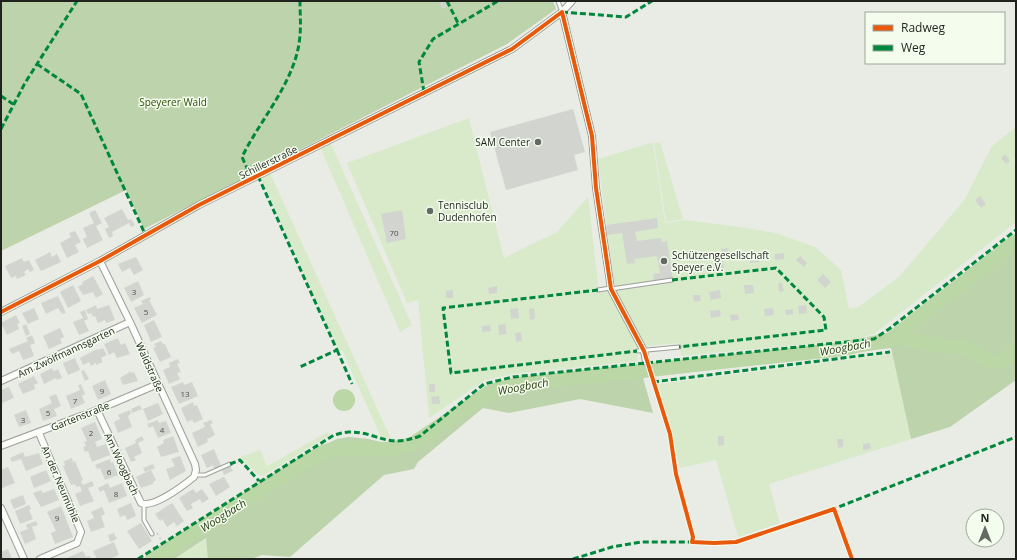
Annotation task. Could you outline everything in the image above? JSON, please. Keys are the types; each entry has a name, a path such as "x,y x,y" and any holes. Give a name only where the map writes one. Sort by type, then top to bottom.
{"street":[{"name":"Schillerstraße","path":"1,312 100,261 199,205 512,49 562,12 572,1"},
{"path":"562,12 592,136 596,188 610,289 646,362"},
{"name":"Waldstraße","path":"100,261 130,322 195,464 196,475"},
{"name":"Am Zwölfmannsgarten","path":"1,381 130,322"},
{"name":"Gartenstraße","path":"1,446 39,433 158,384"},
{"name":"Am Woogbach","path":"96,410 138,499 144,504 159,500 196,475"},
{"name":"An der Neumühle","path":"39,433 82,532 77,543 40,559"},
{"path":"1,508 24,559"}],"lane":[{"path":"558,1 562,12"},
{"path":"598,290 672,280"},
{"path":"641,351 679,346"},
{"path":"196,475 205,475 230,464"},
{"path":"144,504 144,520 152,534"}],"shaded area":[{"path":"469,118 504,258 557,232 588,197 599,292 673,282 673,279 616,286 613,279 598,159 647,144 653,143 665,223 684,220 733,226 776,233 815,247 841,270 849,309 858,307 899,277 965,199 992,146 1016,127 1016,222 874,334 854,340 681,356 679,343 636,347 638,361 513,374 485,380 429,418 418,300 407,303 347,163"},
{"path":"660,142 683,219 666,222 654,143"},
{"path":"331,144 412,325 400,332 321,149"},
{"path":"270,173 391,439 381,437 342,350 339,351 261,178"},
{"path":"892,354 911,439 769,484 780,523 738,537 716,460 680,468 658,384"},
{"path":"344,389 352,392 355,400 352,408 344,411 336,408 333,400 336,392"},
{"path":"328,432 330,435 263,476 258,475 240,457 260,450 267,466"},
{"path":"207,538 208,559 174,559"}],"green space":[{"name":"Speyerer Wald","path":"1,1 553,1 556,9 507,44 144,229 126,190 1,251"},
{"path":"1016,233 1016,380 950,427 911,439 891,348 643,378 653,413 580,399 509,413 483,408 418,462 414,469 384,475 290,557 262,555 251,559 208,559 206,538 174,559 143,559 310,452 337,439 349,437 369,439 392,445 411,442 428,433 486,386 517,378 872,342 889,332"}],"building":[{"path":"439,1 444,1 447,7 442,9"},
{"name":"SAM Center","path":"573,109 585,152 574,155 578,170 506,190 490,132"},
{"path":"1005,154 1010,161 1006,164 1001,158"},
{"path":"980,196 986,204 981,208 975,200"},
{"path":"122,209 128,220 131,219 135,225 131,227 129,223 112,232 113,236 109,238 105,229 109,227 104,218"},
{"path":"95,210 102,223 96,226 103,240 87,248 83,239 87,237 83,228 94,223 89,213"},
{"path":"402,210 406,239 387,243 381,214"},
{"name":"Schützengesellschaft Speyer e.V.","path":"657,218 658,228 635,232 637,241 661,238 662,242 667,241 673,279 654,281 653,274 660,273 657,256 634,259 635,263 627,264 622,233 607,235 606,225"},
{"path":"75,231 81,242 75,245 79,252 67,258 60,243 71,237 69,233"},
{"path":"728,248 729,255 722,256 721,249"},
{"path":"50,252 52,257 57,254 61,262 41,271 35,260"},
{"path":"784,253 784,259 775,260 775,254"},
{"path":"800,256 807,263 804,267 796,260"},
{"path":"136,257 143,270 134,275 130,268 122,272 118,264"},
{"path":"760,257 760,262 750,263 750,258"},
{"path":"22,258 24,262 29,260 34,270 30,272 28,269 24,272 26,275 17,279 16,276 11,278 5,266"},
{"path":"723,261 724,268 714,269 713,262"},
{"path":"823,274 831,282 825,288 817,280"},
{"path":"93,276 103,294 96,298 93,292 83,295 78,287 83,284 82,282"},
{"path":"138,281 144,295 131,302 124,288"},
{"path":"778,283 782,283 784,291 779,292"},
{"path":"73,285 81,301 68,308 60,292"},
{"path":"744,285 753,285 754,293 745,294"},
{"path":"497,286 497,293 489,294 488,288"},
{"path":"453,290 453,298 446,298 446,291"},
{"path":"720,290 721,298 711,300 709,292"},
{"path":"693,295 700,295 701,301 694,302"},
{"path":"58,296 66,313 62,314 58,308 46,314 41,303"},
{"path":"150,297 151,300 149,300 157,315 142,323 134,308 143,304 141,301"},
{"path":"96,305 97,309 109,305 115,320 106,323 105,320 98,323 95,316 93,317 91,313 88,314 86,310"},
{"path":"806,305 807,313 799,314 798,306"},
{"path":"34,308 39,319 28,324 22,313"},
{"path":"518,308 519,318 511,319 510,309"},
{"path":"534,308 535,319 530,320 529,309"},
{"path":"773,308 774,315 765,316 764,309"},
{"path":"793,309 793,314 786,315 785,310"},
{"path":"85,310 88,319 84,321 89,331 79,335 73,322 83,318 80,312"},
{"path":"720,310 721,316 711,318 710,311"},
{"path":"738,314 739,320 731,321 730,315"},
{"path":"16,315 20,323 17,324 19,329 7,335 1,323"},
{"path":"154,320 162,337 151,342 144,325"},
{"path":"26,324 30,334 26,336 22,326"},
{"path":"505,324 507,334 499,335 498,325"},
{"path":"490,325 491,331 482,332 482,326"},
{"path":"60,328 64,337 60,339 62,343 49,349 43,336"},
{"path":"521,332 522,341 516,342 515,333"},
{"path":"32,335 35,343 30,345 34,356 23,360 19,351 12,354 9,349 28,341 26,338"},
{"path":"118,338 121,345 125,343 130,354 117,358 114,352 109,355 104,344"},
{"path":"161,341 165,344 171,357 160,362 153,348 156,347 154,344"},
{"path":"103,348 107,355 101,358 103,362 96,365 96,363 91,366 89,362 83,365 80,358 97,349"},
{"path":"75,358 80,370 68,375 63,363"},
{"path":"178,359 180,363 177,364 181,372 177,373 180,379 169,384 163,370 170,367 169,363"},
{"path":"52,368 53,371 58,369 62,378 57,380 56,378 44,384 40,374"},
{"path":"84,370 89,379 85,381 81,371"},
{"path":"131,371 131,373 134,372 138,381 123,385 120,378"},
{"path":"34,376 38,383 34,385 35,389 23,394 18,384"},
{"path":"105,380 111,394 98,400 92,386"},
{"path":"183,382 184,385 192,382 198,396 179,404 171,387"},
{"path":"81,384 85,394 82,396 85,403 71,409 66,396 80,390 78,385"},
{"path":"429,384 435,384 435,392 429,392"},
{"path":"9,387 14,398 2,403 3,405 1,406 1,390"},
{"path":"56,394 61,406 54,409 57,416 43,421 39,409 52,403 49,397"},
{"path":"439,396 440,404 432,404 431,397"},
{"path":"193,402 194,406 197,405 203,419 194,423 192,420 187,422 181,408"},
{"path":"158,403 163,414 148,421 143,409"},
{"path":"140,405 142,409 132,413 131,409"},
{"path":"26,410 31,423 19,427 14,415"},
{"path":"130,410 131,414 128,416 132,427 118,433 114,422 120,419 118,415"},
{"path":"158,420 159,423 166,421 171,433 158,438 153,426 149,428 147,424"},
{"path":"211,420 213,423 210,424 215,435 207,439 208,442 198,447 192,433 205,427 203,423"},
{"path":"95,422 102,439 95,442 97,447 106,444 110,455 92,462 88,451 85,452 83,447 86,446 84,442 87,441 81,428"},
{"path":"142,436 144,440 138,443 142,453 134,457 136,460 131,462 125,448 136,443 135,440"},
{"path":"173,436 179,452 161,457 157,447 164,443 163,440"},
{"path":"718,436 724,436 724,445 718,446"},
{"path":"837,439 843,439 843,447 838,448"},
{"path":"870,443 871,449 863,450 863,444"},
{"path":"214,449 221,466 214,469 213,465 207,468 201,455"},
{"path":"23,452 25,457 39,453 43,464 26,471 21,459 12,462 10,458"},
{"path":"180,456 186,471 170,480 166,469 175,466 171,459"},
{"path":"72,458 73,462 75,461 83,480 81,481 83,485 92,481 94,486 88,488 94,501 80,506 75,494 82,491 80,486 76,487 75,484 71,485 63,466 65,465 64,461"},
{"path":"110,459 111,463 113,462 118,475 105,480 100,468 97,469 95,465"},
{"path":"153,464 155,468 145,472 143,468"},
{"path":"230,466 233,471 224,475 222,470"},
{"path":"8,467 15,483 2,488 1,470"},
{"path":"46,470 51,481 34,488 30,477"},
{"path":"151,470 156,480 153,484 141,488 136,477"},
{"path":"224,477 230,487 216,496 209,484"},
{"path":"108,483 110,488 122,483 127,496 109,503 104,490 100,492 98,488"},
{"path":"54,489 59,500 41,507 33,493 41,490 43,493"},
{"path":"193,489 196,493 202,489 209,499 202,503 200,499 191,504 193,508 187,511 179,498"},
{"path":"23,495 26,504 14,509 10,500"},
{"path":"131,503 136,516 127,520 125,515 120,517 117,509"},
{"path":"172,503 184,521 177,526 174,522 167,527 162,519 160,521 155,514"},
{"path":"29,505 31,509 29,510 33,519 20,524 15,511"},
{"path":"61,506 73,537 55,544 51,533 56,531 47,512"},
{"path":"102,507 105,514 101,516 105,527 91,532 87,521 94,518 91,512"},
{"path":"36,521 38,525 32,527 36,539 25,544 20,532 28,529 26,525"},
{"path":"141,523 152,541 139,549 127,531"},
{"path":"114,533 117,539 110,542 108,535"},
{"path":"114,542 119,555 110,559 97,559 93,551"},
{"path":"8,549 12,559 1,559 1,552"},
{"path":"83,551 86,557 90,556 91,559 64,559"}],"waterway":[{"name":"Woogbach","path":"892,338 1016,241"},
{"name":"Woogbach","path":"152,559 304,462 325,451 343,448 390,449 412,444 491,391 518,384 843,349 897,338 949,347 966,347 983,359 995,362 1003,360 1016,349"}],"marked path":[{"path":"1,129 25,83 77,1"},
{"path":"252,179 242,157 277,98 292,68 300,35 300,1"},
{"path":"447,1 458,23"},
{"path":"424,92 419,62 433,39 498,1"},
{"path":"562,12 626,17 652,1"},
{"path":"37,64 81,94 145,234"},
{"path":"1,96 13,104"},
{"path":"258,176 337,350 300,367"},
{"path":"138,559 334,435 347,432 359,433 398,441 408,440 420,436 484,384 513,377 874,339 889,329 1016,230"},
{"path":"672,280 776,268 824,317 826,330 679,347"},
{"path":"598,290 443,308 451,373 637,351"},
{"path":"337,350 352,384"},
{"path":"653,382 890,352"},
{"path":"831,510 1016,437"},
{"path":"230,464 240,460 259,481"},
{"path":"573,559 612,547 641,542 695,542"}],"cycle path":[{"path":"1,312 100,261 199,205 512,49 562,12 592,136 596,188 611,289 644,351 670,434 676,474 693,537 692,542 736,542 834,509 852,559"}],"place":[{"name":"SAM Center","path":"538,142"},
{"name":"Tennisclub Dudenhofen","path":"430,211"},
{"name":"Schützengesellschaft Speyer e.V.","path":"664,261"}]}
